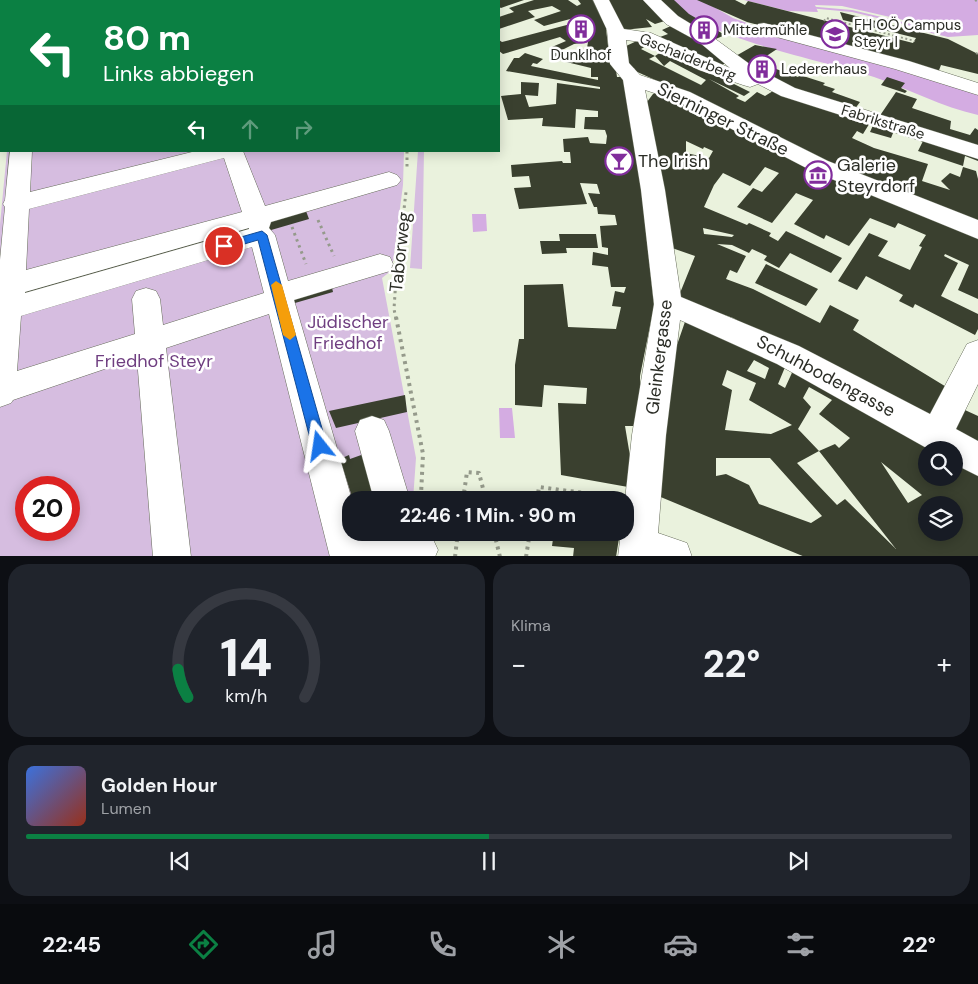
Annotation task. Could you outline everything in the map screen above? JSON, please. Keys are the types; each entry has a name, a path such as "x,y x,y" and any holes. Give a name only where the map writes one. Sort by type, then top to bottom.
{"street":[{"name":"Gleinkergasse","path":"601,0 616,33 627,72 653,190 668,304 660,353 637,551"},
{"path":"651,0 672,20 710,43 744,69 788,92"},
{"path":"764,28 910,67 978,88"},
{"name":"Gschaiderberg","path":"616,33 645,37 714,69 788,92"},
{"path":"710,43 740,40"},
{"name":"Sierninger Straße","path":"627,72 683,96 820,166 978,230"},
{"name":"Fabrikstraße","path":"788,92 978,152"},
{"path":"21,152 0,391 280,297 313,284 343,275 391,266"},
{"path":"16,204 235,155 259,225 280,297 349,556"},
{"path":"7,302 401,182"},
{"path":"7,302 136,287 156,293 167,263 259,225"},
{"path":"136,287 150,341 172,556"},
{"name":"Schuhbodengasse","path":"668,304 715,320 818,369 978,460"},
{"path":"936,435 978,353"},
{"path":"372,431 389,491"},
{"path":"357,556 408,543"},
{"path":"637,551 672,556"}],"path":[{"path":"824,21 826,18 915,41"},
{"name":"Taborweg","path":"407,152 401,182 391,266 394,309 423,454 421,491"},
{"path":"318,220 343,275"},
{"path":"259,225 293,227 313,284"},
{"path":"464,491 467,472 479,473 484,491"},
{"path":"538,491 539,487 571,491"},
{"path":"634,499 642,500"},
{"path":"455,556 457,541"},
{"path":"496,541 500,556"},
{"path":"526,556 528,541"}],"green space":[{"name":"Friedhof Steyr","path":"7,152 404,152 403,185 392,270 382,278 416,458 414,491 342,491 342,541 390,541 372,556 0,556 0,224"},
{"path":"418,152 424,152 422,269 410,268"}],"shaded area":[{"path":"744,0 978,0 978,35 948,37 910,28 912,22 842,6 815,5 818,12 788,11"},
{"path":"472,214 486,214 487,231 473,232"},
{"path":"499,408 512,408 515,438 500,438"}],"building":[{"path":"500,0 524,0 501,8"},
{"path":"534,0 568,0 577,6 581,4 578,0 597,0 611,28 606,29 610,62 615,63 617,77 623,77 633,113 654,306 640,376 640,426 625,426 632,468 628,487 561,475 558,403 586,404 587,388 544,385 542,407 515,405 515,365 519,339 524,339 524,285 563,284 568,327 616,329 621,307 612,306 615,291 624,293 626,287 611,287 608,267 592,265 593,252 608,255 608,248 602,247 600,226 617,225 615,215 598,214 597,207 594,207 588,193 600,194 597,184 580,183 587,204 519,209 514,188 531,187 529,176 512,177 511,165 562,161 563,163 571,163 570,152 564,152 563,139 588,137 590,143 606,144 607,136 605,130 584,129 585,117 598,117 598,111 576,109 575,128 542,126 543,118 508,120 501,96 521,94 521,82 539,83 538,96 525,95 529,107 556,104 557,83 600,89 600,87 506,71 514,58 519,58 525,53 543,59 537,64 533,63 531,66 598,80 598,77 591,77 591,68 550,58 556,52 592,62 592,55 586,54 588,42 574,44 560,51 552,47 566,41 560,37 503,54 500,52 500,41 502,42 578,22 574,18 544,26 534,20 561,11 552,6 528,11 535,17 500,29 500,17 514,12 509,8"},
{"path":"605,0 647,0 668,20 655,24 646,19 652,27 623,30"},
{"path":"655,0 674,0 689,14 725,35 704,44 731,61 714,68 660,37 668,34 662,30 673,25"},
{"name":"FH OÖ Campus Steyr I","path":"697,0 735,0 745,5 748,1 834,23 832,28 839,30 842,25 913,43 916,38 843,20 840,12 948,39 978,54 978,74 941,65 938,73 747,22"},
{"path":"641,39 734,79 730,82 750,92 744,96 709,79 739,96 736,98 745,102 757,92 765,96 773,91 871,121 863,134 857,131 852,138 874,148 928,164 922,181 950,190 941,181 950,173 960,177 963,167 976,171 978,179 978,224 857,177 633,70 635,69 623,63 624,47","holes":["646,46 661,52 655,56 641,49","655,56 664,66 670,61 706,80 701,85 649,59"]},
{"name":"Ledererhaus","path":"755,45 777,49 759,61 768,66 798,77 800,75 825,83 823,85 835,89 832,92 860,102 854,110 814,96 753,71 734,57"},
{"path":"887,77 905,83 901,88 907,91 905,93 881,85"},
{"path":"657,92 688,103 777,153 978,235 978,299 958,290 969,265 945,254 944,256 958,263 941,296 978,314 978,329 975,335 915,304 913,308 899,301 903,295 866,276 857,290 838,281 869,233 888,241 878,256 910,270 922,247 919,246 926,235 898,223 895,228 870,218 849,246 826,235 824,239 794,224 813,200 796,193 772,223 737,207 753,188 762,192 779,173 765,167 750,186 723,173 714,185 704,207 771,233 769,236 778,241 786,231 842,258 831,273 790,253 779,268 764,260 767,256 752,249 749,253 732,245 717,244 746,256 737,273 730,270 726,279 753,289 820,323 830,305 859,320 853,330 948,388 931,421 733,318 678,298 695,256 672,248 647,102","holes":["686,141 703,149 704,147 713,151 709,158 686,153","703,228 734,235 732,237 704,234"]},
{"path":"896,92 917,99 912,108 951,121 950,129 970,135 975,128 978,130 978,149 879,117"},
{"path":"875,121 895,128 891,138 870,132"},
{"path":"924,139 978,155 978,161 965,156 963,166 918,151"},
{"path":"306,211 309,219 7,307 0,306 0,298"},
{"path":"559,234 596,234 598,248 566,248 567,253 542,254 540,241 560,241"},
{"path":"766,264 818,289 806,306 755,283"},
{"path":"331,283 333,292 295,303 293,295"},
{"path":"687,316 788,360 778,384 785,388 796,364 927,441 918,441 918,486 963,486 963,462 978,472 978,556 803,556 651,493 669,368","holes":["754,360 769,368 765,379 747,371","727,370 756,383 749,400 792,425 771,434 725,430 732,390 722,385","809,387 832,400 819,414 850,438 839,448 835,444 819,451 798,429 811,407 803,398","819,451 896,549 845,499 837,505 797,463","716,458 770,458 822,516 811,523 759,504 749,485 726,474 716,476"]},
{"path":"405,395 407,412 336,428 329,411"},
{"path":"954,405 978,416 978,450 963,441 941,429"},
{"path":"364,454 378,491 350,491 340,459 349,455 350,459"},
{"path":"553,541 619,541 616,556 573,556 574,548 552,546"}],"waterway":[{"path":"685,0 704,13 745,32 871,67 917,82 978,106"},
{"path":"808,7 852,11 911,25 920,23"}],"slow traffic":[{"path":"276,285 290,335"}],"place":[{"name":"Dunklhof","path":"581,29"},
{"name":"Mittermühle","path":"704,30"},
{"name":"FH OÖ Campus Steyr I","path":"835,34"},
{"name":"Ledererhaus","path":"762,69"},
{"name":"The Irish","path":"619,161"},
{"name":"Galerie Steyrdorf","path":"818,175"}],"route":[{"path":"224,246 262,235 320,446"}],"park label":[{"name":"Jüdischer Friedhof","path":"348,332"}]}
